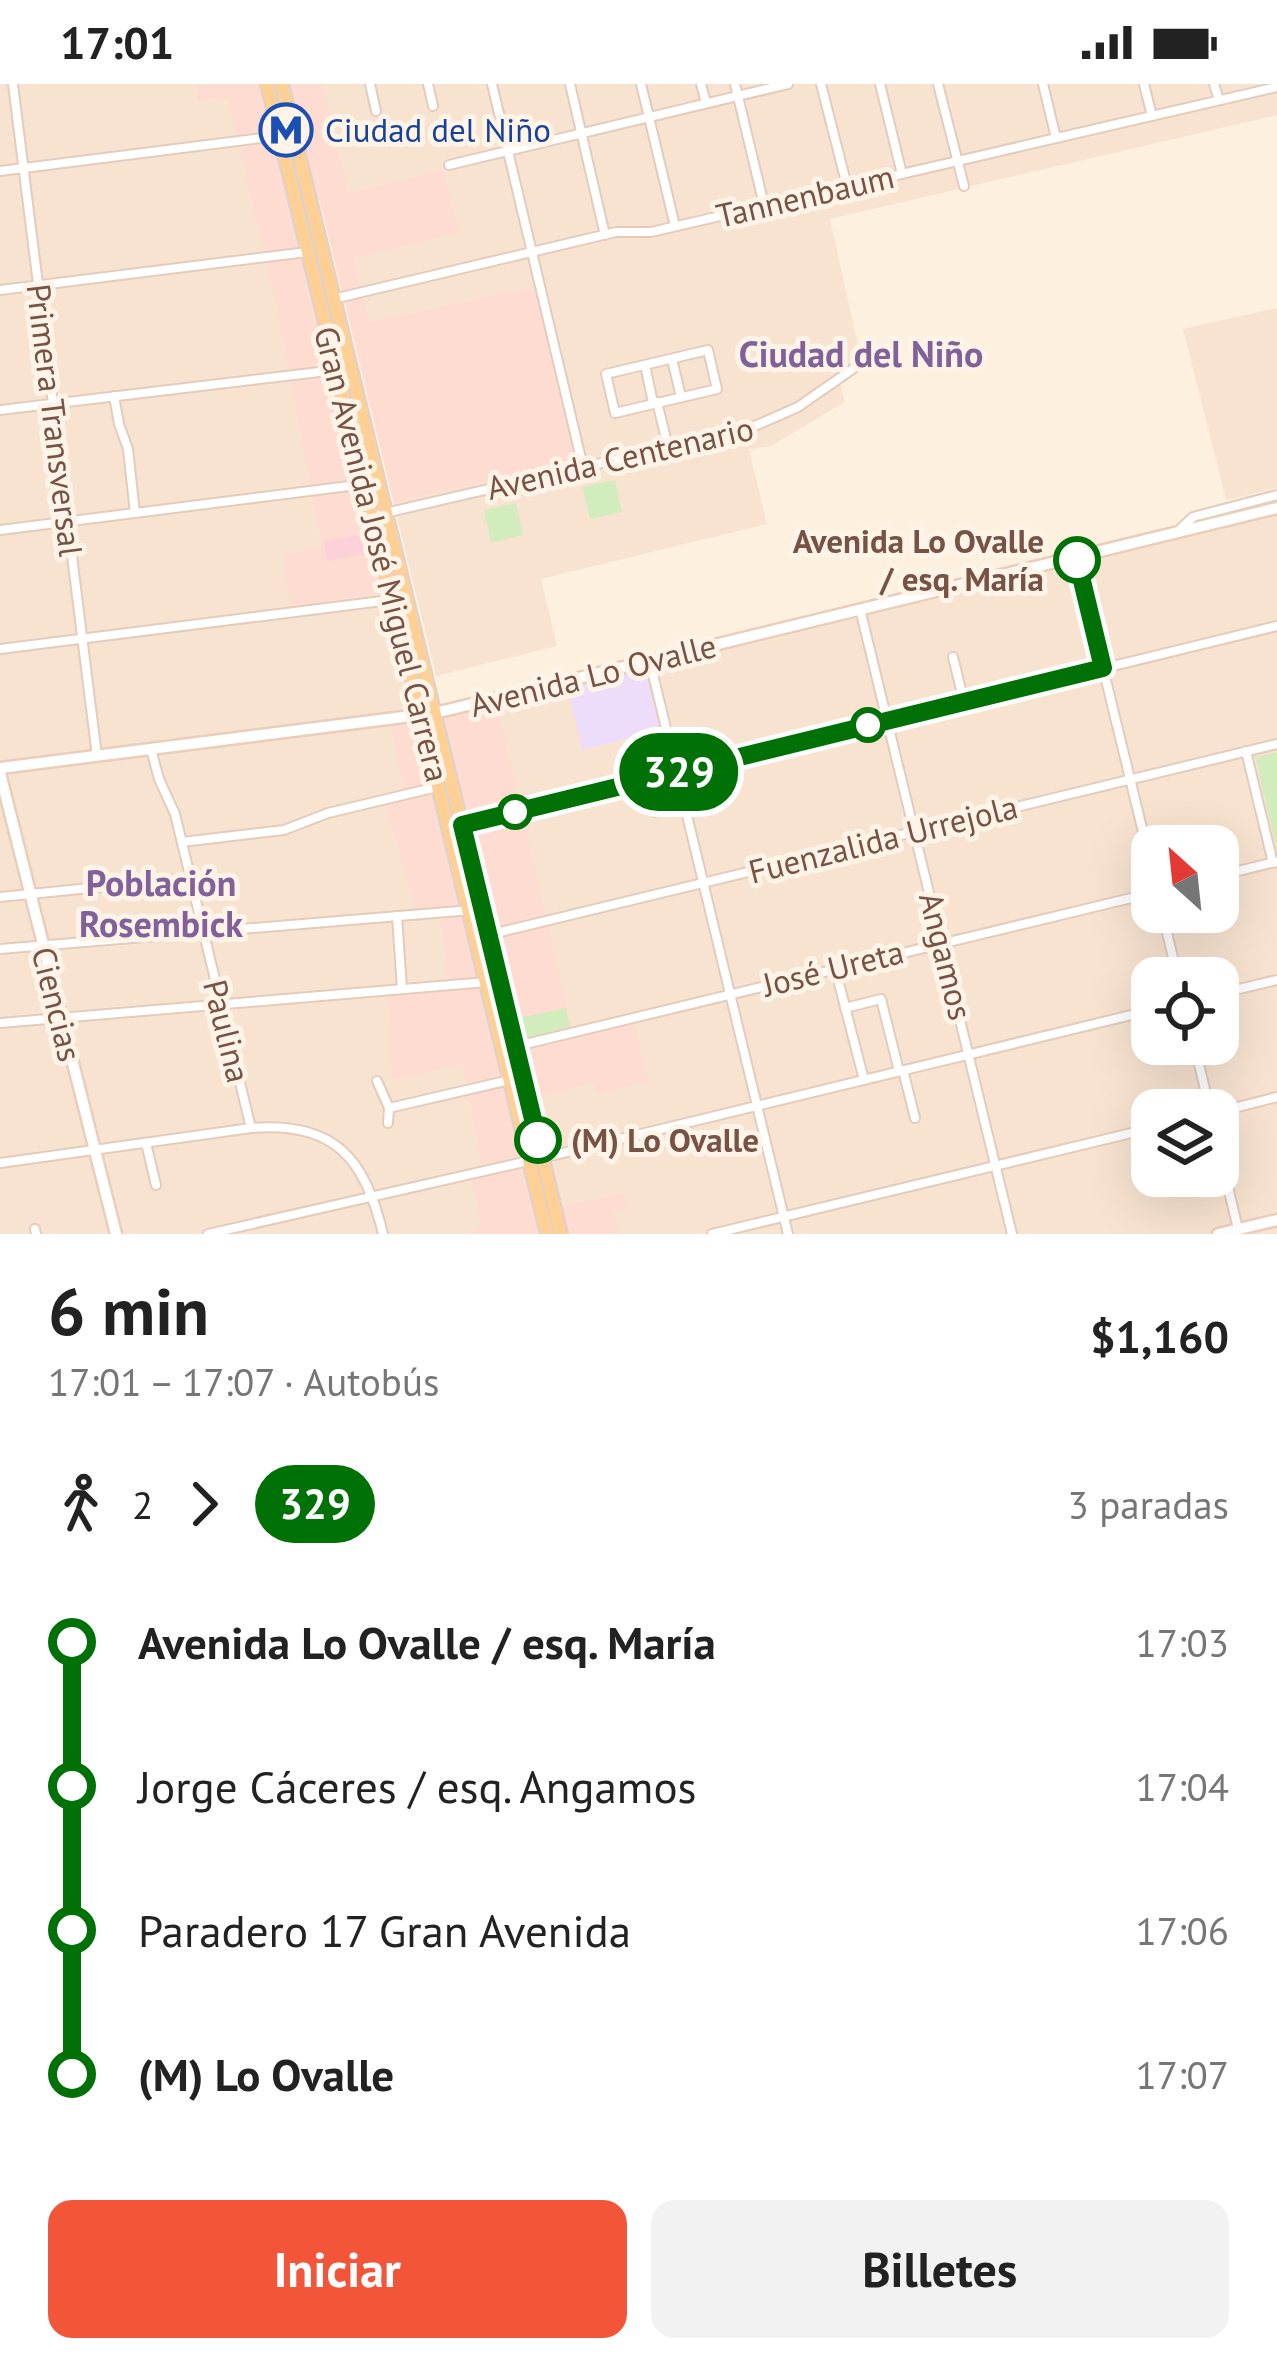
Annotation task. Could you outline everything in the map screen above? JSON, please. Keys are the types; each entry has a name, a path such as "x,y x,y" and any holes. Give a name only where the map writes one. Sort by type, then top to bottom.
{"main road":[{"name":"Gran Avenida José Miguel Carrera","path":"267,84 365,484 379,515"},
{"name":"Gran Avenida José Miguel Carrera","path":"282,84 399,599 462,825 487,982 516,1078 548,1234"},
{"path":"308,252 324,260"},
{"name":"Avenida Lo Ovalle","path":"0,770 429,715 1277,508"},
{"name":"Gran Avenida José Miguel Carrera","path":"429,715 447,816 488,935 515,1046 516,1078"},
{"name":"Ciencias","path":"0,770 116,1234"},
{"path":"447,816 462,825"},
{"name":"Gran Avenida José Miguel Carrera","path":"535,1163 561,1234"},
{"path":"1218,1234 1277,1220"}],"street":[{"name":"Primera Transversal","path":"13,84 97,755"},
{"path":"370,84 376,111"},
{"path":"428,84 433,106"},
{"path":"492,84 584,467"},
{"path":"570,84 605,235"},
{"path":"641,84 675,226"},
{"path":"701,84 706,103"},
{"path":"735,84 764,206"},
{"path":"449,164 788,84"},
{"path":"821,84 847,187"},
{"path":"880,84 902,174"},
{"path":"938,84 964,186"},
{"path":"1043,84 1056,138"},
{"path":"1144,84 1152,116"},
{"path":"1214,84 1219,100"},
{"name":"Tannenbaum","path":"333,299 605,235 675,226 764,206 1275,86"},
{"path":"0,171 280,136"},
{"path":"0,290 308,252"},
{"path":"708,350 717,388 615,412 606,374 672,358 708,350"},
{"path":"672,358 681,397"},
{"path":"645,365 668,447"},
{"name":"Avenida Centenario","path":"379,515 769,423 822,393 854,368"},
{"path":"0,410 337,370"},
{"path":"114,396 128,448 135,513"},
{"path":"0,530 365,484"},
{"name":"Avenida Lo Ovalle","path":"1177,532 1193,517 1277,495"},
{"path":"1076,557 1141,825"},
{"path":"0,649 399,599"},
{"name":"Angamos","path":"860,609 1012,1234"},
{"path":"462,825 1277,626"},
{"path":"953,657 964,702"},
{"path":"650,662 788,1234"},
{"name":"Fuenzalida Urrejola","path":"488,935 1277,744"},
{"name":"Paulina","path":"151,749 182,842 251,1128 291,1126 323,1138 359,1168 374,1196 383,1234"},
{"path":"1239,871 1275,862 1246,751"},
{"path":"647,780 655,812"},
{"path":"182,842 284,830 328,813 440,787"},
{"path":"0,897 190,878"},
{"name":"José Ureta","path":"515,1046 1131,897"},
{"path":"0,949 476,908"},
{"path":"397,916 402,989"},
{"path":"836,968 864,1080"},
{"path":"1239,989 1277,980"},
{"path":"0,1023 487,982"},
{"path":"845,1007 881,999 915,1118"},
{"path":"208,1234 535,1163 1131,1015"},
{"path":"389,1108 516,1078"},
{"path":"377,1081 389,1108 388,1123"},
{"path":"1239,1105 1277,1097"},
{"path":"0,1163 251,1128"},
{"path":"712,1234 1131,1133"},
{"path":"146,1143 156,1185"},
{"path":"1230,1197 1238,1229"}],"shaded area":[{"path":"0,84 260,84 538,1234 0,1234"},
{"path":"196,84 322,84 348,193 443,170 458,233 354,258 369,322 538,286 578,461 394,502 320,200 291,208 384,593 291,606 283,555 322,547 279,316 228,98 198,100"},
{"path":"291,84 1277,84 1277,115 830,219 861,358 840,383 845,402 771,446 749,449 767,524 541,579 557,646 436,676"},
{"path":"1277,308 1277,488 1226,500 1183,329"},
{"path":"1277,516 1277,1234 570,1234 445,718"},
{"path":"370,533 375,553 327,561 324,541"},
{"path":"646,669 661,730 583,750 567,689"},
{"path":"497,705 573,1037 634,1023 647,1082 597,1094 594,1083 538,1097 563,1206 623,1193 627,1209 614,1213 618,1234 475,1234 473,1229 482,1226 472,1179 484,1176 463,1064 392,1080 388,995 449,988 440,910 417,911 385,803 406,799 392,728"}],"green space":[{"path":"615,480 622,512 590,519 582,487"},
{"path":"516,503 523,535 491,543 484,510"},
{"path":"1277,752 1277,850 1255,757"},
{"path":"566,1008 570,1027 523,1039 518,1018"}],"bus line":[{"name":"329","path":"538,1140 462,825 1103,668 1077,560"}],"place":[{"name":"Ciudad del Niño","path":"286,130"},
{"name":"Avenida Lo Ovalle / esq. María","path":"1077,560"},
{"name":"(M) Lo Ovalle","path":"538,1140"}],"district":[{"name":"Ciudad del Niño","path":"861,354"},
{"name":"Población Rosembick","path":"161,904"}]}
